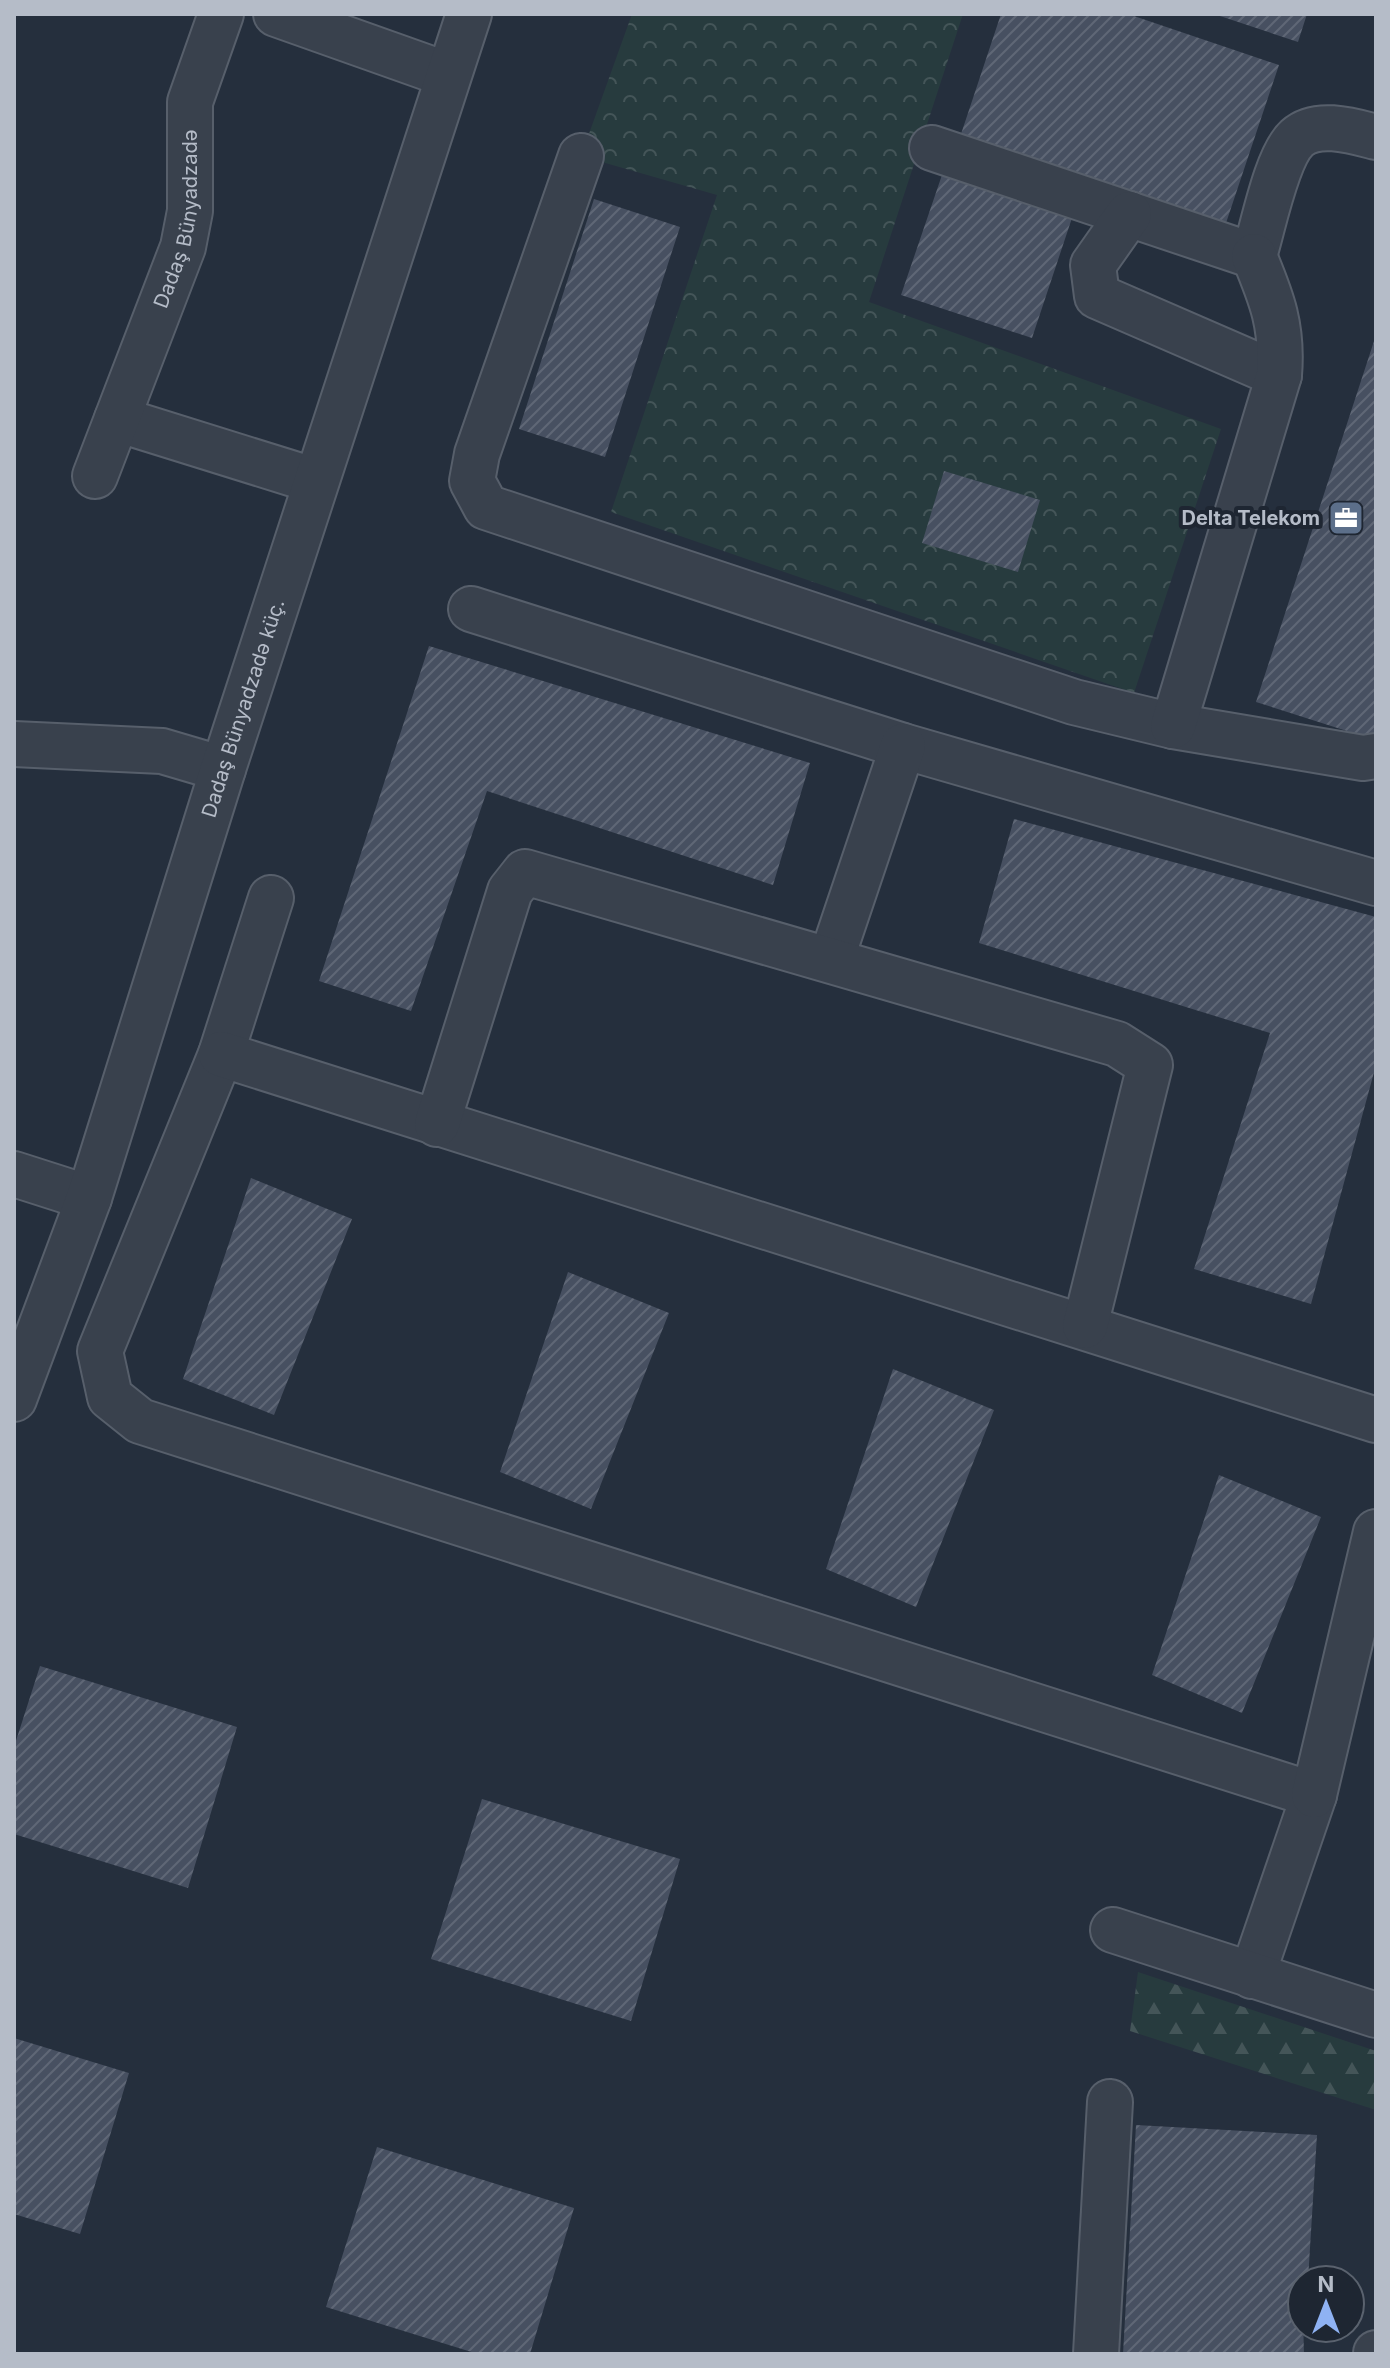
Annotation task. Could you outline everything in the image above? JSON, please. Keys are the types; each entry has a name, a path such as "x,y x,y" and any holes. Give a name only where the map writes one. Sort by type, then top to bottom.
{"street":[{"name":"Dadaş Bünyadzadə","path":"95,476 183,247 190,211 190,102 221,14"},
{"path":"276,14 448,75"},
{"name":"Dadaş Bünyadzadə küç.","path":"14,1399 89,1198 223,769 469,14"},
{"path":"1173,726 1279,375 1282,339 1273,302 1254,256 1284,157 1297,138 1314,130 1343,128 1376,137"},
{"path":"932,148 1254,256"},
{"path":"581,156 477,454 472,481 486,507 1074,702 1173,726 1363,758 1376,756"},
{"path":"1129,214 1093,265 1097,296 1279,375"},
{"path":"117,419 316,481"},
{"path":"471,609 903,746 1376,883"},
{"path":"14,744 162,751 223,769"},
{"path":"831,960 903,746"},
{"path":"437,1124 510,891 525,872 1117,1044 1150,1065 1085,1326"},
{"path":"271,898 221,1054 100,1351 110,1397 140,1421 1314,1795"},
{"path":"221,1054 1376,1420"},
{"path":"14,1174 89,1198"},
{"path":"1252,1976 1314,1795 1376,1532"},
{"path":"1113,1930 1376,2015"},
{"path":"1096,2354 1110,2102"}],"green space":[{"path":"632,14 963,14 869,302 1221,429 1134,693 611,512 717,195 581,156"},
{"path":"1138,1972 1376,2051 1376,2110 1130,2031"}],"building":[{"path":"1001,14 1128,14 1279,65 1224,229 959,140"},
{"path":"1214,14 1307,14 1298,42"},
{"path":"943,172 1073,215 1032,338 901,295"},
{"path":"594,199 680,227 605,457 519,429"},
{"name":"Delta Telekom","path":"1376,335 1376,737 1375,740 1256,702"},
{"path":"944,471 1040,500 1018,572 922,543"},
{"path":"429,646 810,763 773,885 487,791 411,1011 319,981"},
{"path":"1014,819 1376,917 1376,1065 1311,1304 1194,1269 1270,1033 979,943"},
{"path":"251,1178 352,1219 274,1415 183,1379"},
{"path":"568,1272 669,1313 591,1509 500,1472"},
{"path":"893,1369 994,1410 916,1607 826,1569"},
{"path":"1219,1475 1321,1517 1242,1713 1152,1675"},
{"path":"40,1666 237,1727 188,1888 14,1834 14,1747"},
{"path":"482,1799 680,1859 631,2021 431,1959"},
{"path":"14,2038 129,2073 80,2234 14,2214"},
{"path":"1136,2125 1317,2135 1309,2264 1286,2264 1286,2344 1304,2344 1304,2354 1123,2354"},
{"path":"377,2147 574,2208 530,2354 478,2354 326,2307"}],"place":[{"name":"Delta Telekom","path":"1346,518"}]}
